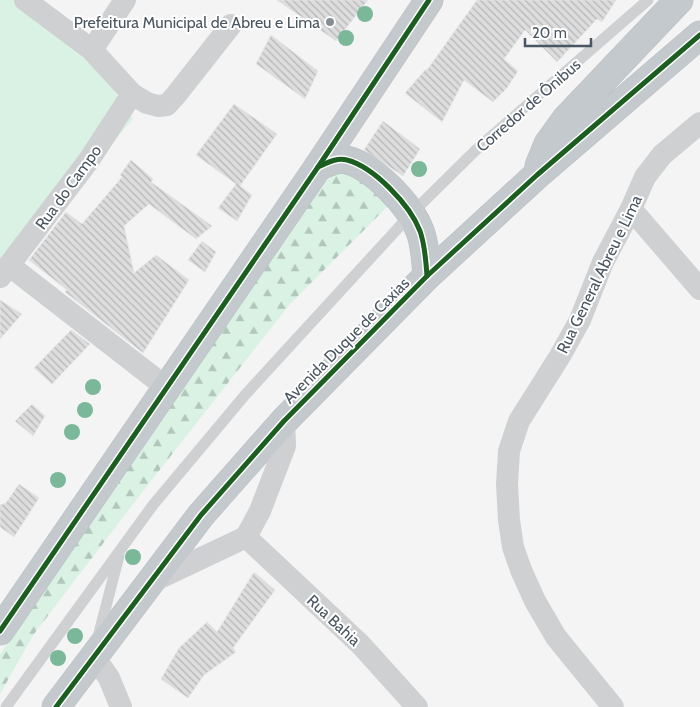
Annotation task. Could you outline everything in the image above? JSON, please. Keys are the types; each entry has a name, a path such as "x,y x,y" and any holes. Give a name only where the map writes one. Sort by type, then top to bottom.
{"highway":[{"path":"0,631 168,388 429,0"},
{"path":"537,175 540,161 548,144 566,119 679,0"},
{"name":"Avenida Duque de Caxias","path":"56,707 201,515 284,421 427,276 537,175 700,35"},
{"path":"318,166 332,160 347,160 368,171 386,184 401,200 420,231 427,276"}],"street":[{"path":"26,0 92,50 132,94 158,106 167,105 231,25"},
{"path":"92,50 125,0"},
{"name":"Rua do Campo","path":"5,272 89,160 132,94"},
{"name":"Rua General Abreu e Lima","path":"613,707 556,637 535,602 513,547 507,484 509,451 518,420 560,356 580,320 603,262 631,209 644,177 662,155 700,123"},
{"path":"631,209 700,289"},
{"path":"5,272 168,388"},
{"path":"150,582 246,537 260,511 285,446 284,421"},
{"name":"Rua Bahia","path":"246,537 361,645 417,707"},
{"path":"94,656 109,678 121,707"}],"lane":[{"name":"Corredor de Ônibus","path":"6,707 153,505 245,394 411,214 478,147 648,0"},
{"path":"94,656 120,550"}],"green space":[{"path":"0,0 20,0 88,54 133,119 0,273"},
{"path":"340,163 392,202 290,304 34,634 0,694 0,654 262,270"}],"building":[{"name":"Prefeitura Municipal de Abreu e Lima","path":"277,0 368,0 336,41"},
{"path":"477,0 616,0 602,22 597,19 557,62 525,30 504,59 518,71 507,88 493,102 464,80 442,122 405,93 427,70"},
{"path":"271,35 318,71 305,99 256,64"},
{"path":"234,104 277,134 240,186 252,195 237,221 218,208 236,184 196,155"},
{"path":"383,121 420,149 403,176 364,150"},
{"path":"131,160 153,179 151,182 212,226 196,239 149,204 124,226 134,273 156,255 189,280 143,353 65,292 67,290 29,260 66,212 82,224 122,177 120,175"},
{"path":"202,241 216,252 205,272 188,260"},
{"path":"0,300 22,314 0,339"},
{"path":"71,330 90,344 52,384 34,368"},
{"path":"32,404 45,416 33,436 15,421"},
{"path":"19,484 39,498 14,537 0,527 0,505 6,503"},
{"path":"254,572 275,590 233,648 236,652 204,675 188,698 161,679 179,648 207,622 217,632"}],"cycle path":[{"path":"0,631 318,167 429,0"},
{"path":"56,707 201,515 284,421 427,276 537,175 700,35"},
{"path":"318,167 336,160 347,160 368,170 390,188 408,210 420,231 427,276"}],"place":[{"name":"Prefeitura Municipal de Abreu e Lima","path":"330,22"}]}
